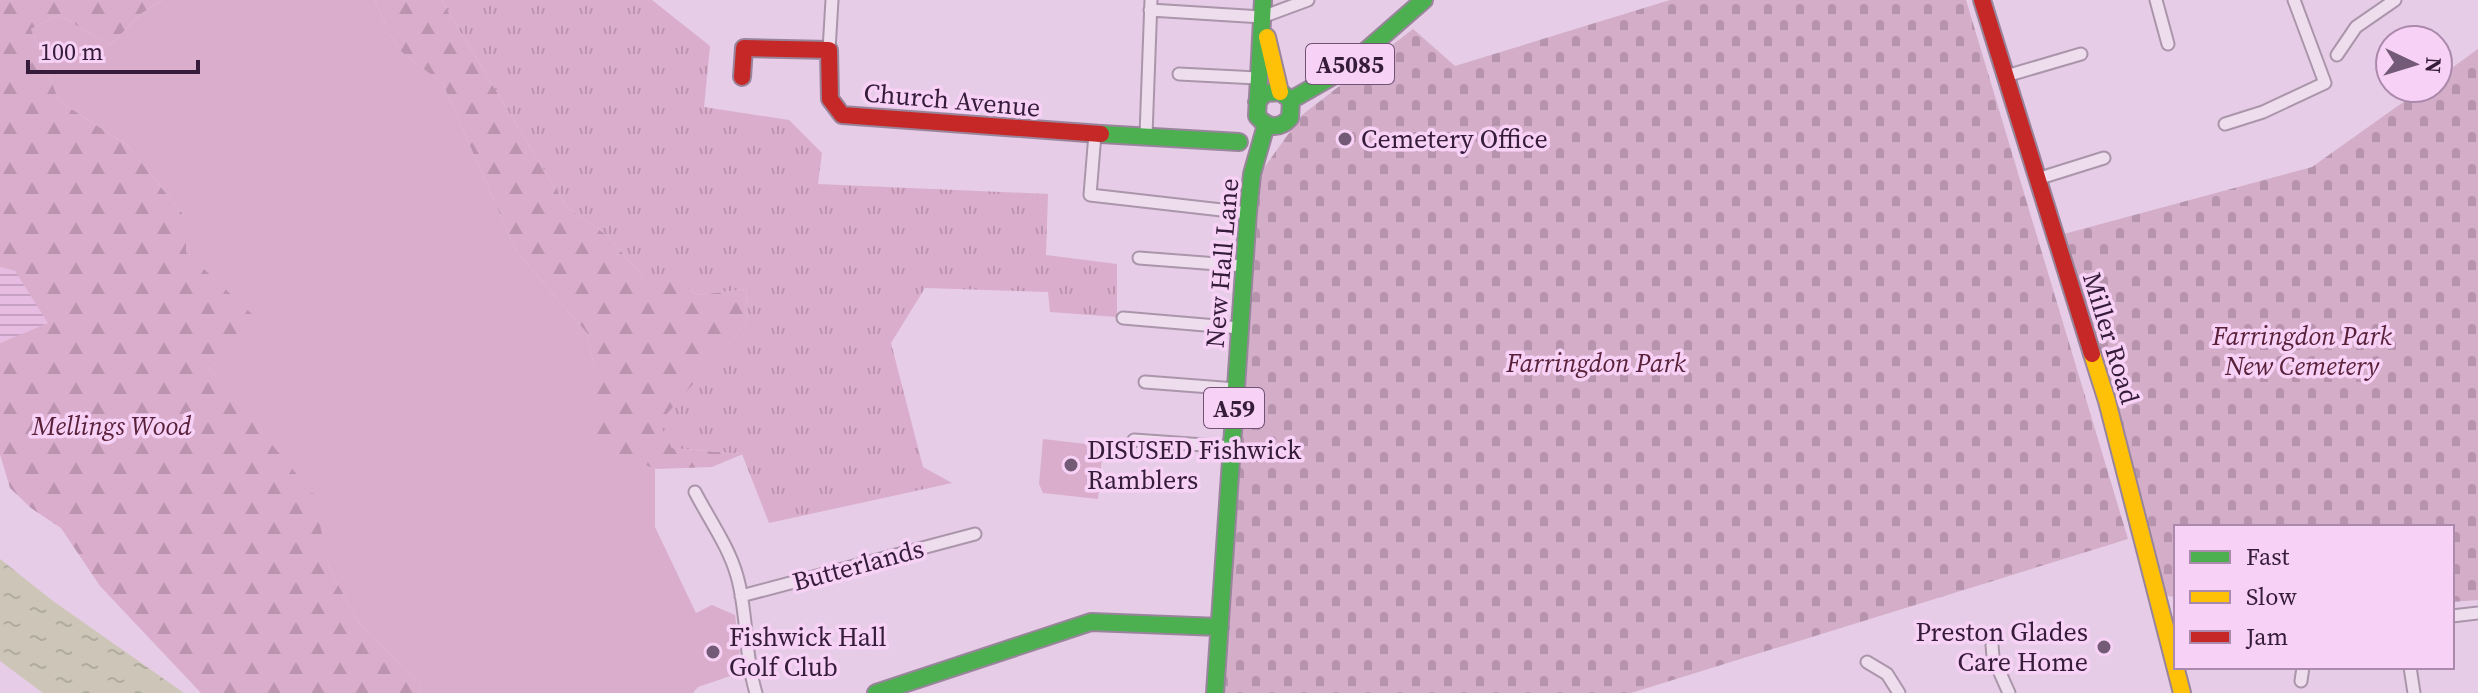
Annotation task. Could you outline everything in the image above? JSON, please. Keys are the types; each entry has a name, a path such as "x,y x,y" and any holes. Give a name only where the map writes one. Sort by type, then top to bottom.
{"main road":[{"name":"A5085","path":"1275,96 1310,92 1341,72 1424,0"},
{"name":"Miller Road","path":"1982,0 2107,401 2174,662"},
{"path":"1262,9 1257,78 1275,96 1292,113 1287,122 1277,127 1266,125 1257,116 1275,96"},
{"path":"1262,9 1275,96"},
{"path":"742,77 744,48 829,50"},
{"name":"Church Avenue","path":"829,50 830,99 842,115 1239,142"},
{"name":"New Hall Lane","path":"1215,693 1248,213 1252,174 1266,125"},
{"path":"876,693 901,689 1091,622 1220,627"},
{"name":"Miller Road","path":"2176,669 2182,693"}],"street":[{"path":"829,50 832,0"},
{"path":"1146,135 1151,5 1262,9 1308,0"},
{"path":"2156,0 2168,44"},
{"path":"2225,124 2263,112 2325,83 2294,0"},
{"path":"2337,55 2356,27 2395,0"},
{"path":"2006,76 2081,54"},
{"path":"1179,74 1257,78"},
{"path":"1095,134 1090,195 1248,213"},
{"path":"2037,179 2104,158"},
{"path":"1139,258 1244,266"},
{"path":"1123,318 1240,328"},
{"path":"1145,382 1236,389"},
{"path":"1134,440 1232,447"},
{"path":"695,492 733,561 741,596 749,671 756,693"},
{"name":"Butterlands","path":"741,596 975,534"},
{"path":"2454,616 2478,613"},
{"path":"1992,645 1993,657 2009,693"},
{"path":"1867,662 1887,674 1899,693"},
{"path":"2301,681 2303,669"},
{"path":"2410,669 2414,693"}],"shaded area":[{"path":"0,267 15,271 49,323 0,343"}],"green space":[{"name":"Mellings Wood","path":"0,0 163,0 142,13 110,45 59,15 31,29 59,101 127,145 186,218 186,252 258,320 209,369 314,495 329,568 361,626 418,681 422,693 201,693 100,586 61,528 31,508 10,488 0,454 0,343 48,323 15,271 0,267"},
{"path":"163,0 374,0 398,49 443,84 516,251 587,333 595,371 595,443 655,469 655,527 696,613 712,605 735,615 742,672 698,687 693,693 422,693 418,681 361,626 329,568 313,495 209,369 257,320 186,252 186,218 127,145 59,101 31,29 59,15 110,45 142,13"},
{"path":"374,0 441,0 566,206 608,236 643,277 672,276 697,295 746,289 748,321 660,423 672,448 743,454 712,467 655,469 595,444 595,371 587,333 516,251 443,84 398,49"},
{"path":"441,0 652,0 710,46 704,107 789,120 822,153 818,184 1048,194 1046,255 1117,264 1117,317 1050,312 1048,292 925,288 891,343 923,467 952,483 769,523 742,454 672,448 659,423 748,321 746,289 697,295 672,277 643,277 608,236 566,206"},
{"name":"Farringdon Park","path":"1670,0 1966,0 2128,539 1631,693 1224,693 1261,172 1302,115 1413,29 1455,66"},
{"name":"Farringdon Park New Cemetery","path":"2478,49 2478,600 2454,602 2454,525 2174,525 2174,597 2161,595 2064,234 2312,167 2401,104 2454,104 2454,66"},
{"name":"DISUSED Fishwick Ramblers","path":"1043,439 1103,446 1098,499 1043,493 1039,484"}],"water":[{"path":"0,559 53,601 184,693 43,693 0,661"}],"traffic: fast":[{"path":"1257,102 1265,93 1280,92 1291,100 1290,118 1273,126 1257,116 1263,0"},
{"path":"1291,100 1345,69 1424,0"},
{"path":"1215,693 1248,213 1252,174 1266,125"},
{"path":"1101,134 1239,142"},
{"path":"876,693 1091,622 1220,627"}],"traffic: slow":[{"path":"1267,37 1280,92"},
{"path":"2092,354 2174,662"},
{"path":"2176,669 2182,693"}],"traffic: jam":[{"path":"1982,0 2092,354"},
{"path":"742,77 744,48 829,50 830,99 842,115 1101,134"}],"place":[{"name":"Cemetery Office","path":"1345,139"},
{"name":"DISUSED Fishwick Ramblers","path":"1071,465"},
{"name":"Preston Glades Care Home","path":"2104,647"},
{"name":"Fishwick Hall Golf Club","path":"713,652"}]}
